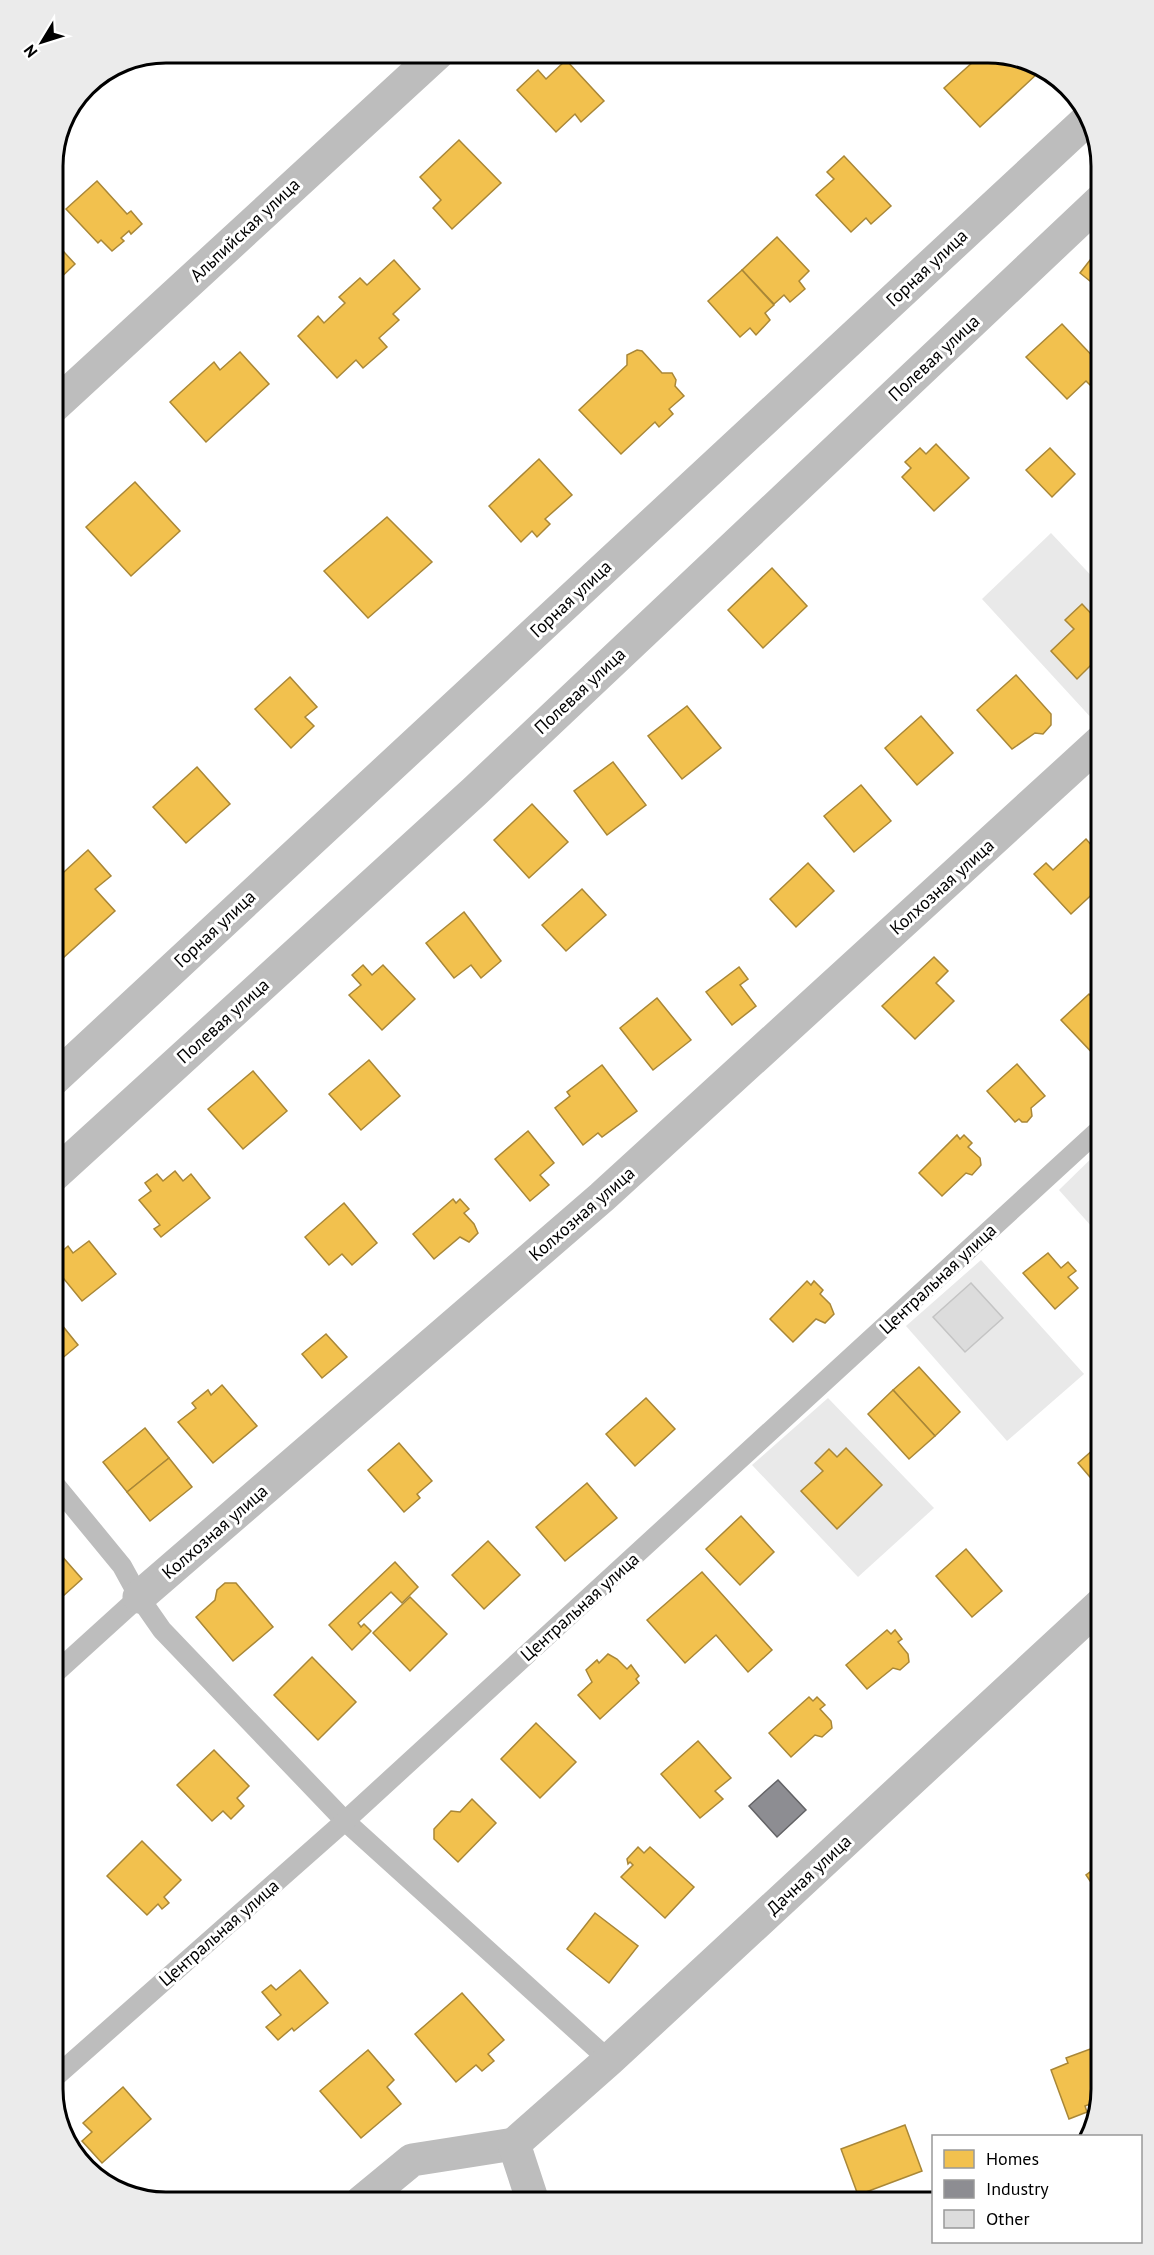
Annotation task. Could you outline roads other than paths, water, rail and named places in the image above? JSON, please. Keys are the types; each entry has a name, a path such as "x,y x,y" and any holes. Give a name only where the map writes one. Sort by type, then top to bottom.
{"street":[{"name":"Альпийская улица","path":"63,398 427,63"},
{"name":"Горная улица","path":"63,1071 1082,124"},
{"name":"Полевая улица","path":"63,1167 474,792 1091,209"},
{"name":"Колхозная улица","path":"139,1597 602,1197 1091,750"},
{"name":"Дачная улица","path":"514,2144 609,2060 1091,1613"},
{"path":"373,2192 412,2160 514,2144 530,2192"}],"lane":[{"name":"Центральная улица","path":"63,2069 345,1821 1091,1137"},
{"path":"63,1495 122,1566 139,1597 162,1630 345,1821 609,2060"},
{"name":"Колхозная улица","path":"63,1665 139,1597"}]}
